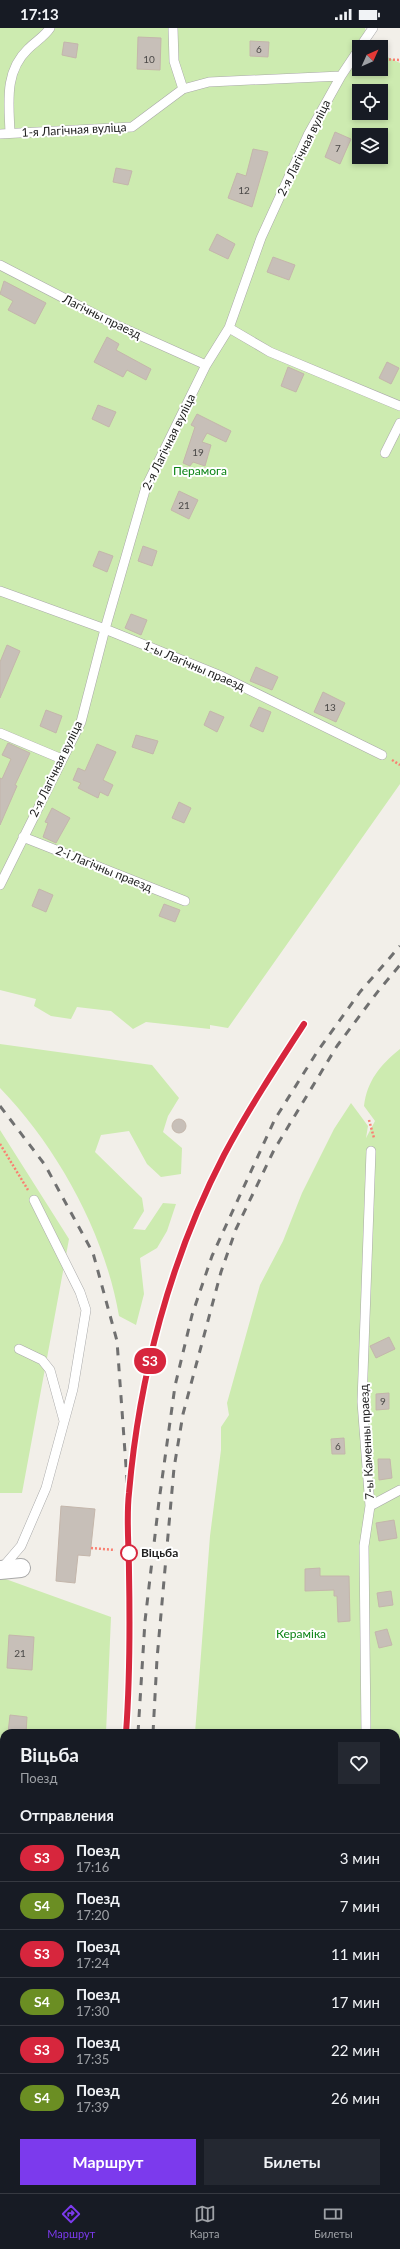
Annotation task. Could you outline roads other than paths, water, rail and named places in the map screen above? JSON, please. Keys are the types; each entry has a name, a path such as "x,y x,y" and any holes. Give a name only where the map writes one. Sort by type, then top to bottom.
{"street":[{"path":"0,1570 21,1568"}],"lane":[{"path":"10,133 4,87 14,68 28,49 45,36 50,28"},
{"path":"172,28 174,61 184,89"},
{"name":"2-я Лагічная вуліца","path":"365,40 373,28"},
{"name":"2-я Лагічная вуліца","path":"0,885 81,722 105,629 146,487 206,365 229,328 261,238 308,135 341,76 352,60"},
{"name":"1-я Лагічная вуліца","path":"0,134 132,127 184,89 209,82 341,76"},
{"name":"Лагічны праезд","path":"0,265 112,323 206,365"},
{"path":"229,328 270,352 400,406"},
{"path":"385,453 400,423"},
{"name":"1-ы Лагічны праезд","path":"0,590 105,629 221,676 382,755"},
{"path":"0,733 62,759"},
{"name":"2-і Лагічны праезд","path":"23,837 185,901"},
{"name":"7-ы Каменны праезд","path":"366,1729 364,1546 370,1506 362,1402 371,1151"},
{"path":"0,1570 21,1546 46,1488 65,1422 81,1348 86,1310 80,1292 34,1200"},
{"path":"19,1349 42,1360 50,1370 65,1422"},
{"path":"370,1506 400,1490"}],"railway":[{"path":"138,1729 145,1621 159,1501 175,1386 192,1315 212,1256 275,1119 317,1052 360,992 400,946"},
{"path":"153,1729 157,1659 174,1468 183,1414 221,1272 236,1229 274,1150 337,1046 379,990 400,965"},
{"path":"131,1476 142,1407 156,1338 175,1271 187,1238 212,1181 236,1135 262,1090 304,1024"},
{"path":"0,1106 45,1165 93,1253 117,1341 128,1494 130,1630 126,1729"}],"train":[{"name":"S3","path":"126,1729 130,1630 128,1494 141,1404 159,1322 178,1264 200,1206 224,1154 267,1081 304,1024"}],"place":[{"name":"Віцьба","path":"129,1553"}],"park label":[{"name":"Перамога","path":"200,471"},
{"name":"Кераміка","path":"301,1634"}]}
